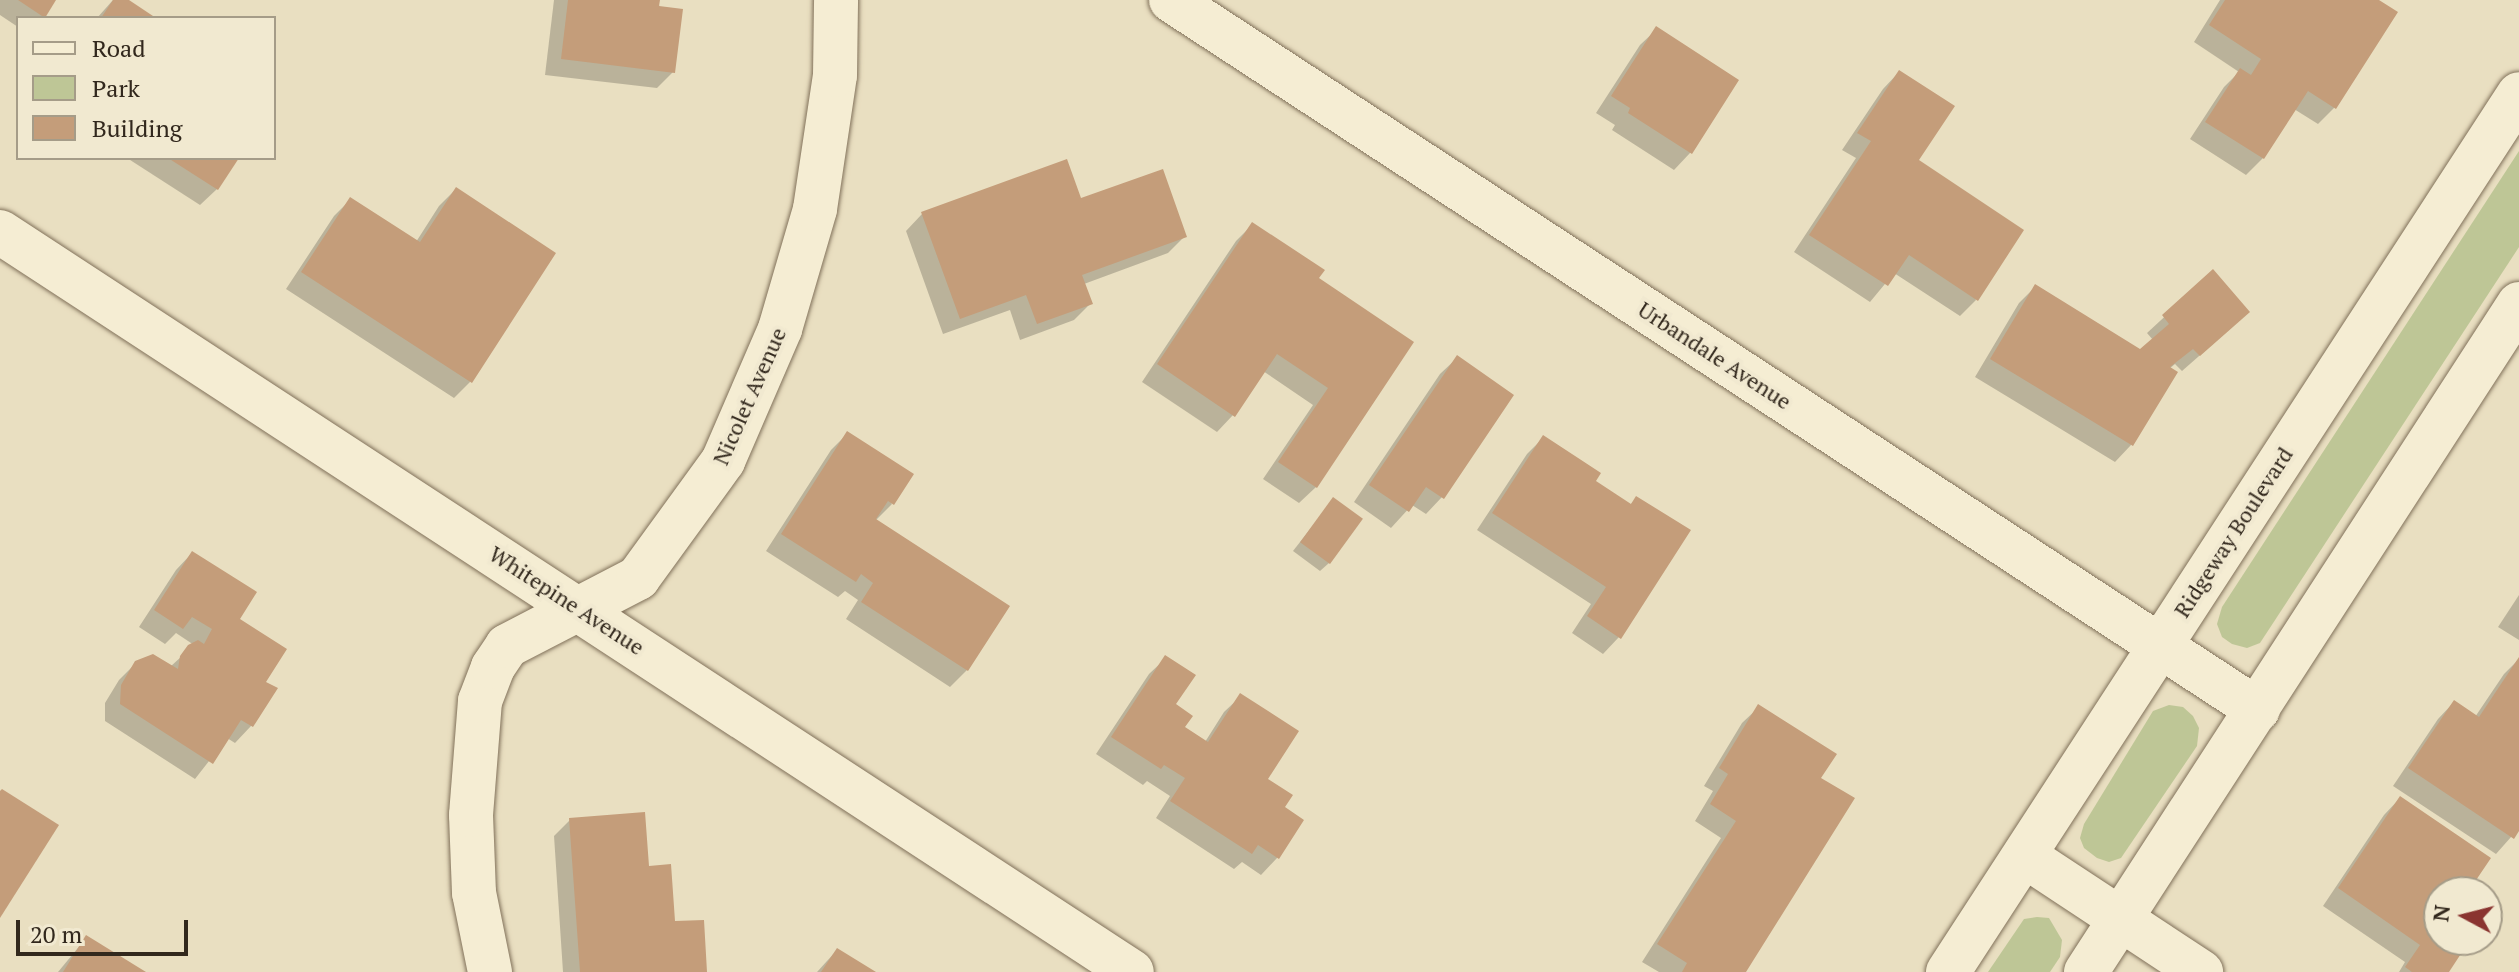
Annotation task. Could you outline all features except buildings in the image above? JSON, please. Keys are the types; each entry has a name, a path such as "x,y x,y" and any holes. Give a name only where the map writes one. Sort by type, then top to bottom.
{"street":[{"name":"Nicolet Avenue","path":"490,972 474,893 471,815 480,701 493,667 507,646 638,578 723,461 780,329 815,209 835,75 836,0"},
{"name":"Urbandale Avenue","path":"1171,0 2258,710"},
{"name":"Ridgeway Boulevard","path":"1948,972 2519,94"},
{"name":"Whitepine Avenue","path":"0,232 580,608 1132,972"},
{"path":"2086,972 2519,304"},
{"path":"2025,856 2201,972"}],"green space":[{"path":"2519,151 2519,247 2260,643 2247,648 2232,644 2222,637 2217,624 2222,607"},
{"path":"2169,705 2183,707 2193,716 2199,728 2197,746 2121,858 2109,862 2097,858 2084,848 2080,838 2084,824 2153,711"},
{"path":"2049,918 2062,940 2060,957 2050,972 1988,972 2024,919"}]}
